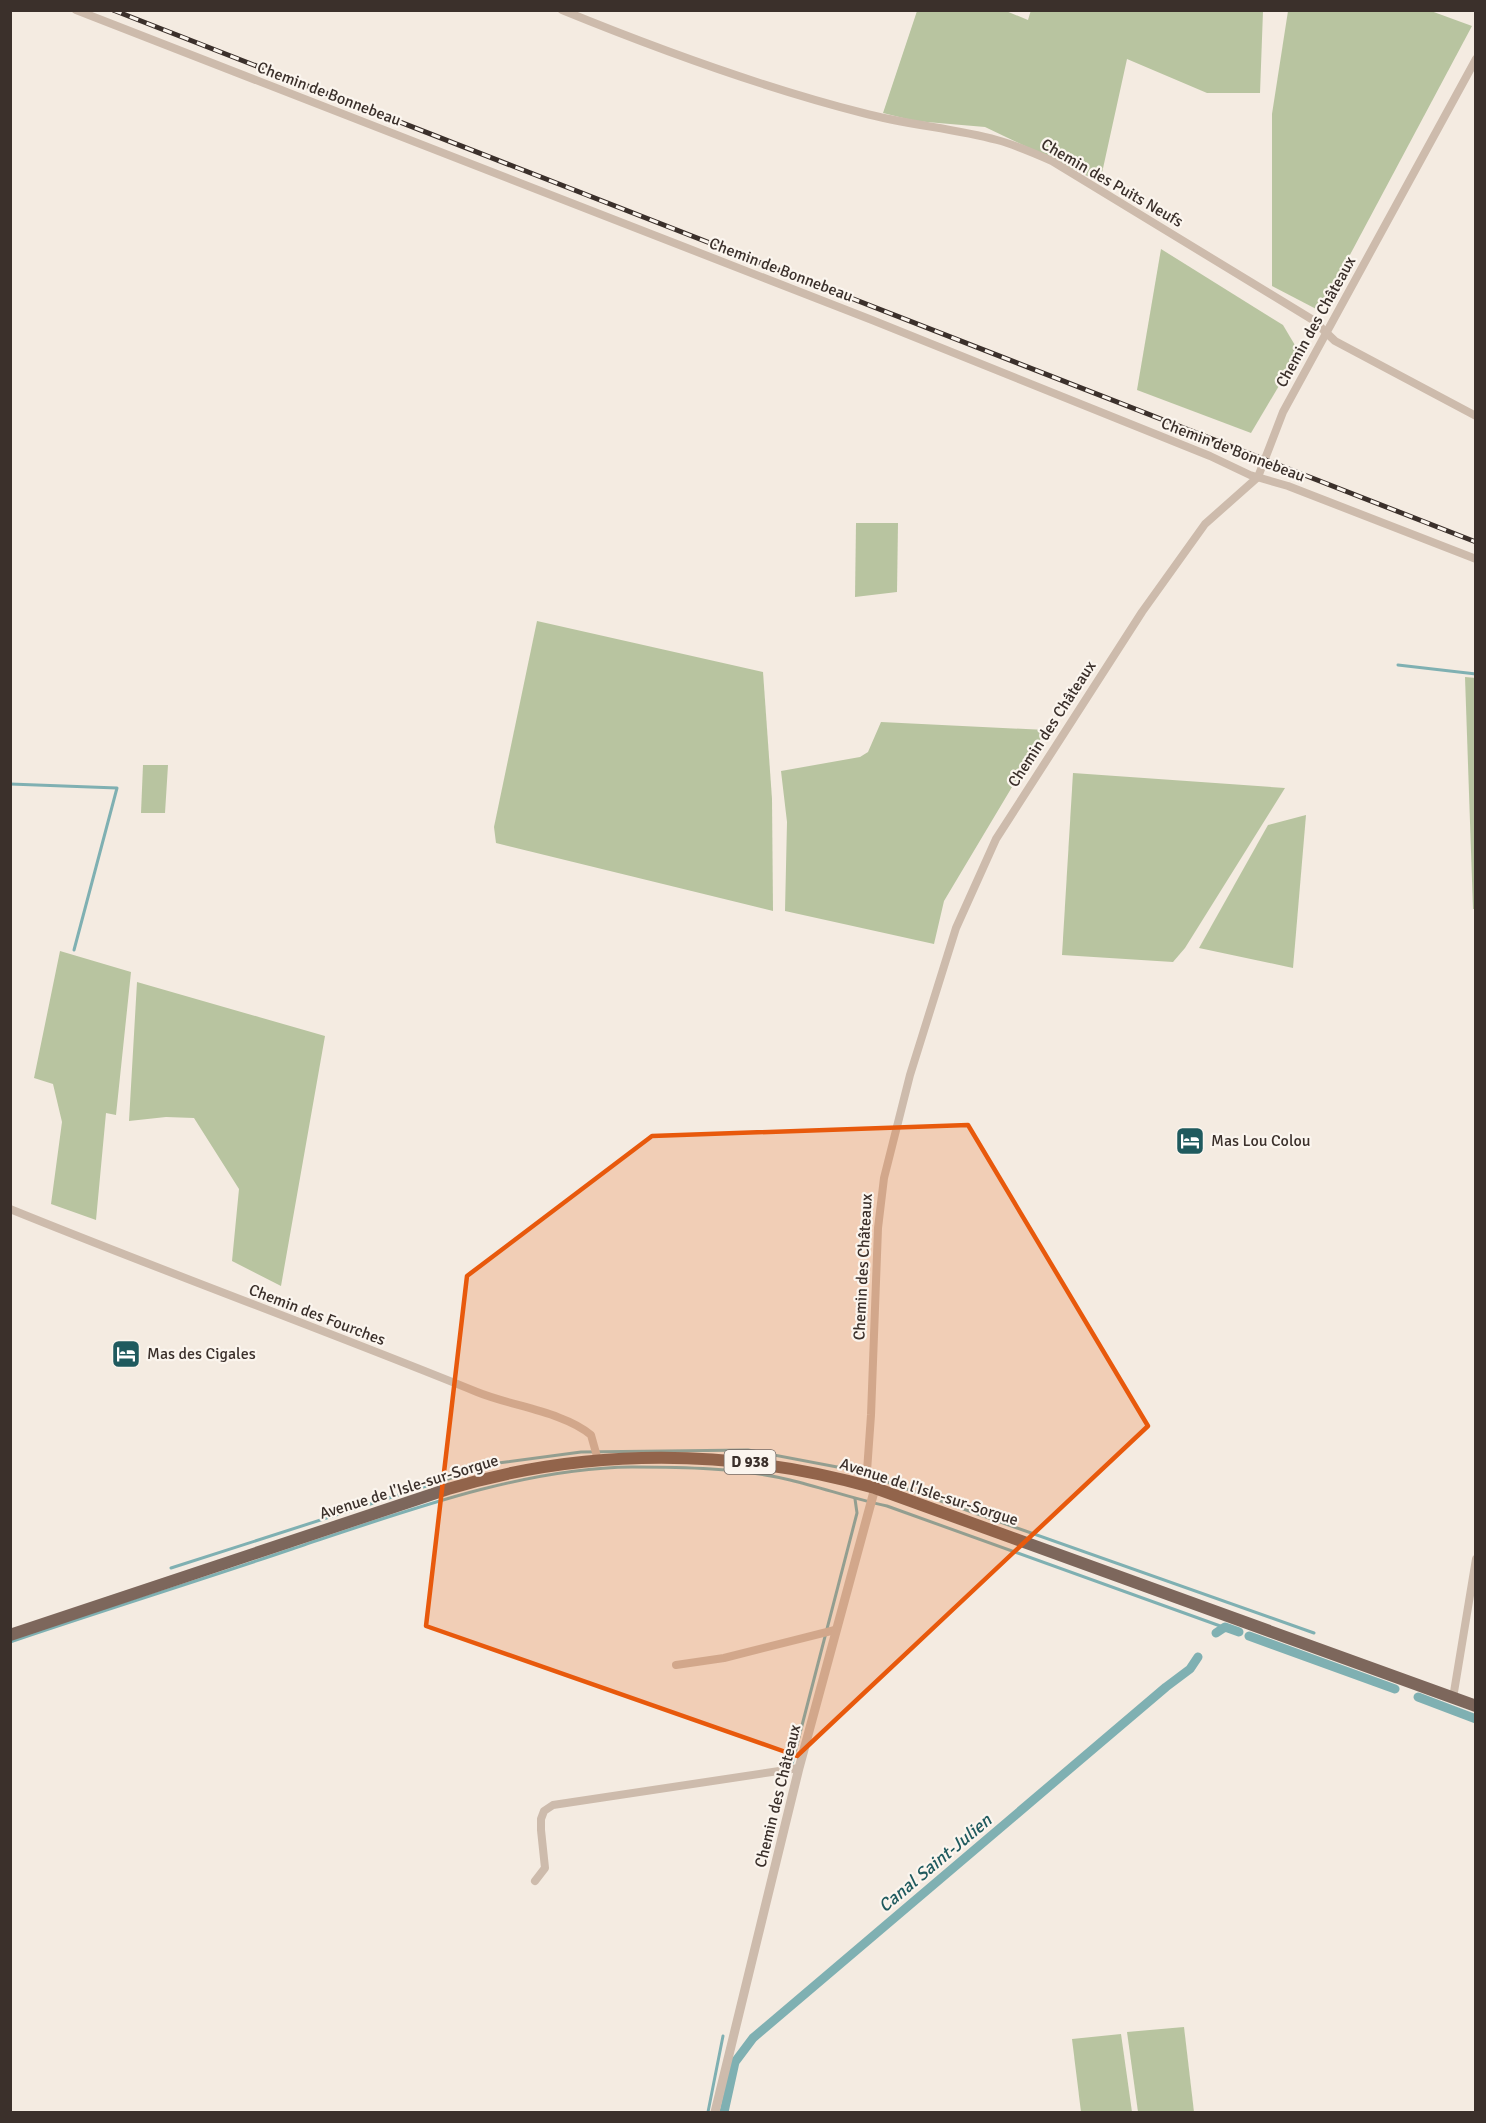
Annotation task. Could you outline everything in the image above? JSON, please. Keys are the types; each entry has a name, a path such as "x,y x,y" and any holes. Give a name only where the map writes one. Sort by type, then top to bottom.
{"main road":[{"name":"Avenue de l'Isle-sur-Sorgue","path":"10,1635 469,1483 534,1468 598,1460 662,1457 710,1458 798,1469 870,1486 1476,1706"}],"street":[{"name":"Chemin de Bonnebeau","path":"76,10 872,320 1258,477 1288,486 1476,559"},
{"name":"Chemin des Puits Neufs","path":"562,10 610,30 831,105 874,116 995,139 1052,160 1313,320 1335,340 1476,416"},
{"name":"Chemin des Châteaux","path":"715,2112 870,1486 878,1228 884,1178 910,1075 956,928 996,839 1142,612 1205,524 1258,477 1283,412 1476,59"},
{"name":"Chemin des Fourches","path":"10,1209 490,1397 565,1420 591,1435 598,1460"},
{"path":"1453,1698 1476,1559"},
{"path":"676,1665 724,1658 835,1629"},
{"path":"536,1881 545,1868 541,1819 544,1811 553,1805 799,1768"}],"highlighted area":[{"path":"968,1125 1148,1426 797,1756 426,1626 467,1276 652,1136"}],"green space":[{"path":"1031,10 1263,11 1260,93 1207,93 1127,59 1100,182 985,127 915,121 883,113 917,11 1006,11 1028,20"},
{"path":"1288,11 1431,11 1472,26 1320,311 1272,286 1272,114"},
{"path":"1161,249 1283,325 1299,352 1251,433 1137,390"},
{"path":"856,523 898,523 897,592 855,597"},
{"path":"537,621 763,672 772,799 773,911 496,843 494,827"},
{"path":"1465,677 1476,678 1475,909 1473,909"},
{"path":"881,722 1046,730 944,901 934,944 785,911 787,822 781,771 860,757 868,752"},
{"path":"143,765 168,765 165,813 141,813"},
{"path":"1073,773 1285,788 1185,948 1173,962 1062,955"},
{"path":"1306,815 1293,968 1199,948 1268,825"},
{"path":"60,951 131,972 116,1115 106,1113 96,1220 51,1204 62,1122 53,1084 34,1078"},
{"path":"137,982 325,1036 281,1286 232,1261 239,1189 194,1118 166,1117 129,1121"},
{"path":"1184,2027 1194,2112 1138,2112 1127,2032"},
{"path":"1121,2034 1132,2112 1081,2112 1072,2039"}],"waterway":[{"path":"1398,665 1476,674"},
{"path":"10,784 117,788 74,950"},
{"path":"171,1568 498,1463 581,1452 748,1450 853,1470 1314,1633"},
{"path":"10,1642 459,1495 546,1475 589,1469 632,1467 691,1468 752,1473 790,1480 887,1506 1223,1627"},
{"path":"792,1764 857,1513 855,1499"},
{"name":"Canal Saint-Julien","path":"1216,1633 1225,1627 1239,1632"},
{"name":"Canal Saint-Julien","path":"1249,1636 1395,1689"},
{"name":"Canal Saint-Julien","path":"724,2112 735,2062 753,2038 1190,1669 1198,1657"},
{"name":"Canal Saint-Julien","path":"1418,1697 1476,1719"},
{"path":"708,2112 723,2036"}],"railway":[{"path":"113,10 1476,542"}],"place":[{"name":"Mas Lou Colou","path":"1190,1141"},
{"name":"Mas des Cigales","path":"126,1354"}]}
